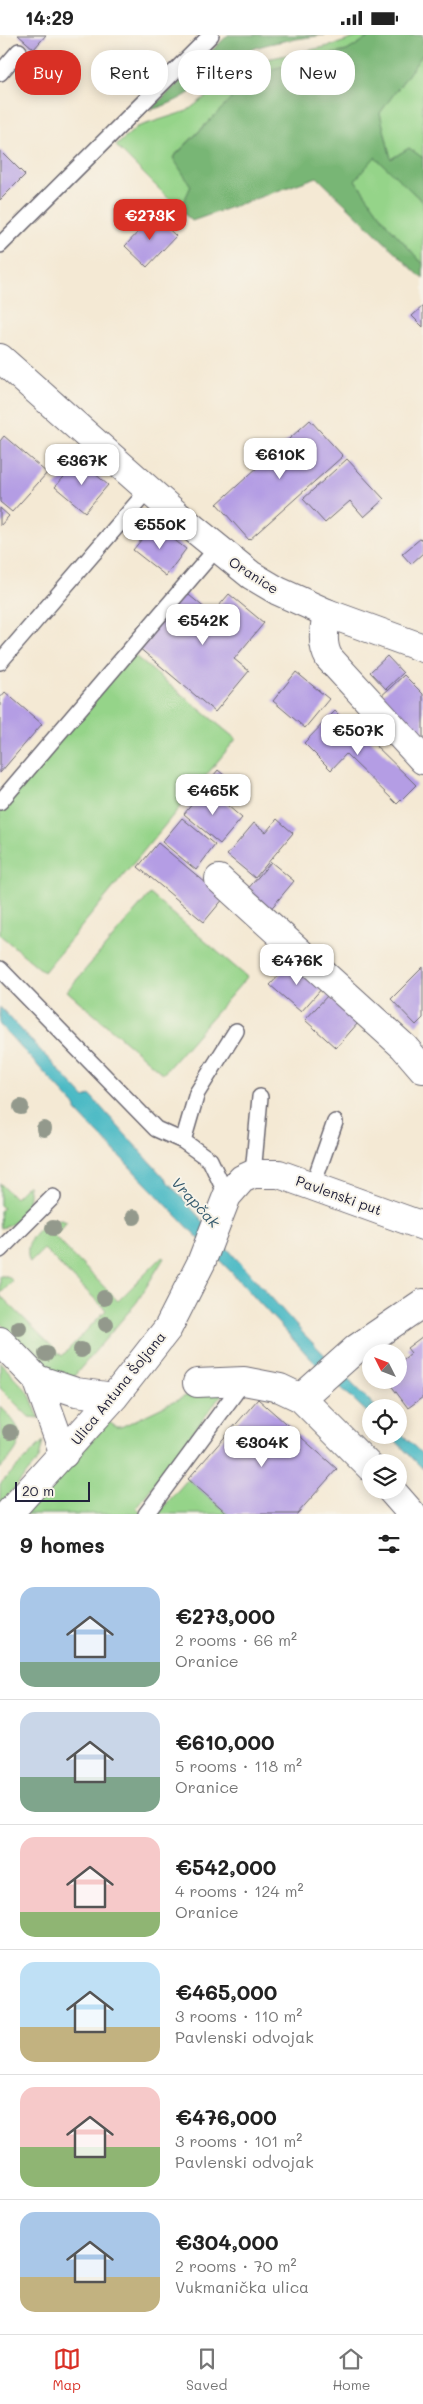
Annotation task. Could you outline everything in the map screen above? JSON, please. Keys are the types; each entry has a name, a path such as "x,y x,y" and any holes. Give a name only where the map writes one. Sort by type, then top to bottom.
{"street":[{"name":"Oranice","path":"0,358 216,549 251,575 278,591 327,613 423,648"},
{"path":"327,613 324,649 329,658 423,760"},
{"path":"219,879 404,1047 423,1069"},
{"name":"Pavlenski put","path":"252,1174 279,1174 423,1226"},
{"name":"Ulica Antuna Šoljana","path":"8,1514 114,1397 168,1328 202,1263 224,1205 242,1179 252,1174"},
{"path":"309,1391 365,1342 423,1303"},
{"path":"0,1341 37,1379 64,1454"},
{"path":"37,1379 76,1392 114,1397"},
{"path":"197,1383 244,1381 309,1391 362,1457"},
{"path":"398,1499 412,1514"}],"lane":[{"path":"0,245 211,35"},
{"path":"0,73 15,56"},
{"path":"0,662 149,489"},
{"path":"0,802 216,549"},
{"path":"0,969 156,1129 183,1141 210,1160 224,1205"},
{"path":"183,1141 198,1093 236,1031"},
{"path":"252,1174 260,1097"},
{"path":"313,1185 335,1122"},
{"path":"0,1250 53,1197"},
{"path":"146,1514 244,1381"}],"green space":[{"path":"228,35 324,35 265,45 251,50 212,50"},
{"path":"363,35 372,35 349,50 310,50 334,45"},
{"path":"372,35 423,35 423,54 380,113 391,159 409,148 423,158 423,202 375,157 355,180 387,224 423,264 423,279 317,177 192,221 180,210 191,186 173,158 231,99 230,95 271,95 271,69 281,67 281,95 355,95 355,50 349,50"},
{"path":"423,54 423,158 409,148 391,159 380,113"},
{"path":"281,56 281,69 271,75 271,58"},
{"path":"178,83 178,95 185,95 150,110 166,95 168,95"},
{"path":"208,95 238,95 231,99 173,157 191,186 180,210 116,146 137,127 187,111"},
{"path":"375,156 423,202 423,264 387,224 355,180"},
{"path":"130,652 236,739 44,972 0,935 0,808"},
{"path":"150,894 247,977 163,1074 67,991"},
{"path":"0,1183 15,1198 28,1185 29,1192 27,1206 20,1218 1,1228 0,1211 3,1208 0,1205"},
{"path":"61,1220 67,1222 54,1236 118,1301 162,1257 164,1258 137,1302 69,1382 50,1372 0,1323 0,1295 62,1356 106,1310 44,1249 30,1263 28,1248 34,1234 46,1225"},
{"path":"0,1276 7,1276 13,1281 0,1294"},
{"path":"0,1362 29,1393 39,1418 29,1417 0,1388"},
{"path":"225,1390 136,1508 142,1514 26,1514 109,1422 116,1427 121,1427 188,1395"},
{"path":"0,1406 15,1423 20,1437 15,1451 0,1469"},
{"path":"43,1441 39,1459 0,1505 0,1484"},
{"path":"188,1479 228,1514 157,1514"}],"water":[{"path":"0,1007 85,1098 90,1095 303,1333 368,1399 362,1399 362,1407 311,1359 232,1273 76,1111 76,1107 0,1025"},
{"path":"407,1439 423,1455 423,1469 399,1444 407,1444"}],"building":[{"path":"18,35 46,35 34,49"},
{"path":"0,150 25,175 0,200"},
{"path":"154,215 176,236 147,267 125,246"},
{"path":"423,306 423,327 412,316"},
{"path":"310,420 343,456 249,540 217,504"},
{"path":"4,436 47,473 12,512 0,502 0,441"},
{"path":"347,459 384,499 364,517 350,501 325,523 303,499"},
{"path":"79,460 108,485 85,512 55,487"},
{"path":"0,508 9,516 0,526"},
{"path":"154,524 186,549 166,576 133,550"},
{"path":"421,538 423,541 423,553 411,564 402,554"},
{"path":"184,591 212,614 229,594 264,623 234,659 249,671 215,712 138,647"},
{"path":"387,656 403,673 386,689 370,672"},
{"path":"296,672 329,699 305,728 273,701"},
{"path":"404,675 423,694 423,746 378,699"},
{"path":"5,692 42,724 0,773 0,698"},
{"path":"335,711 362,738 365,735 416,785 397,804 346,754 331,770 304,743"},
{"path":"218,770 231,781 222,792 209,781"},
{"path":"206,787 242,818 220,844 184,814"},
{"path":"182,818 215,845 196,870 162,842"},
{"path":"277,819 293,833 255,878 227,855 254,823 266,832"},
{"path":"158,843 224,898 204,922 138,867"},
{"path":"271,862 294,881 269,911 246,891"},
{"path":"293,960 323,987 301,1012 270,985"},
{"path":"423,967 423,1018 416,1025 391,999"},
{"path":"328,995 358,1023 336,1048 305,1020"},
{"path":"423,1336 423,1397 408,1408 407,1399 401,1399 394,1389 408,1389 408,1356 411,1353 408,1347"},
{"path":"258,1399 337,1469 297,1514 228,1514 188,1479"}],"water label":[{"name":"Vrapčak","path":"196,1202"}]}
